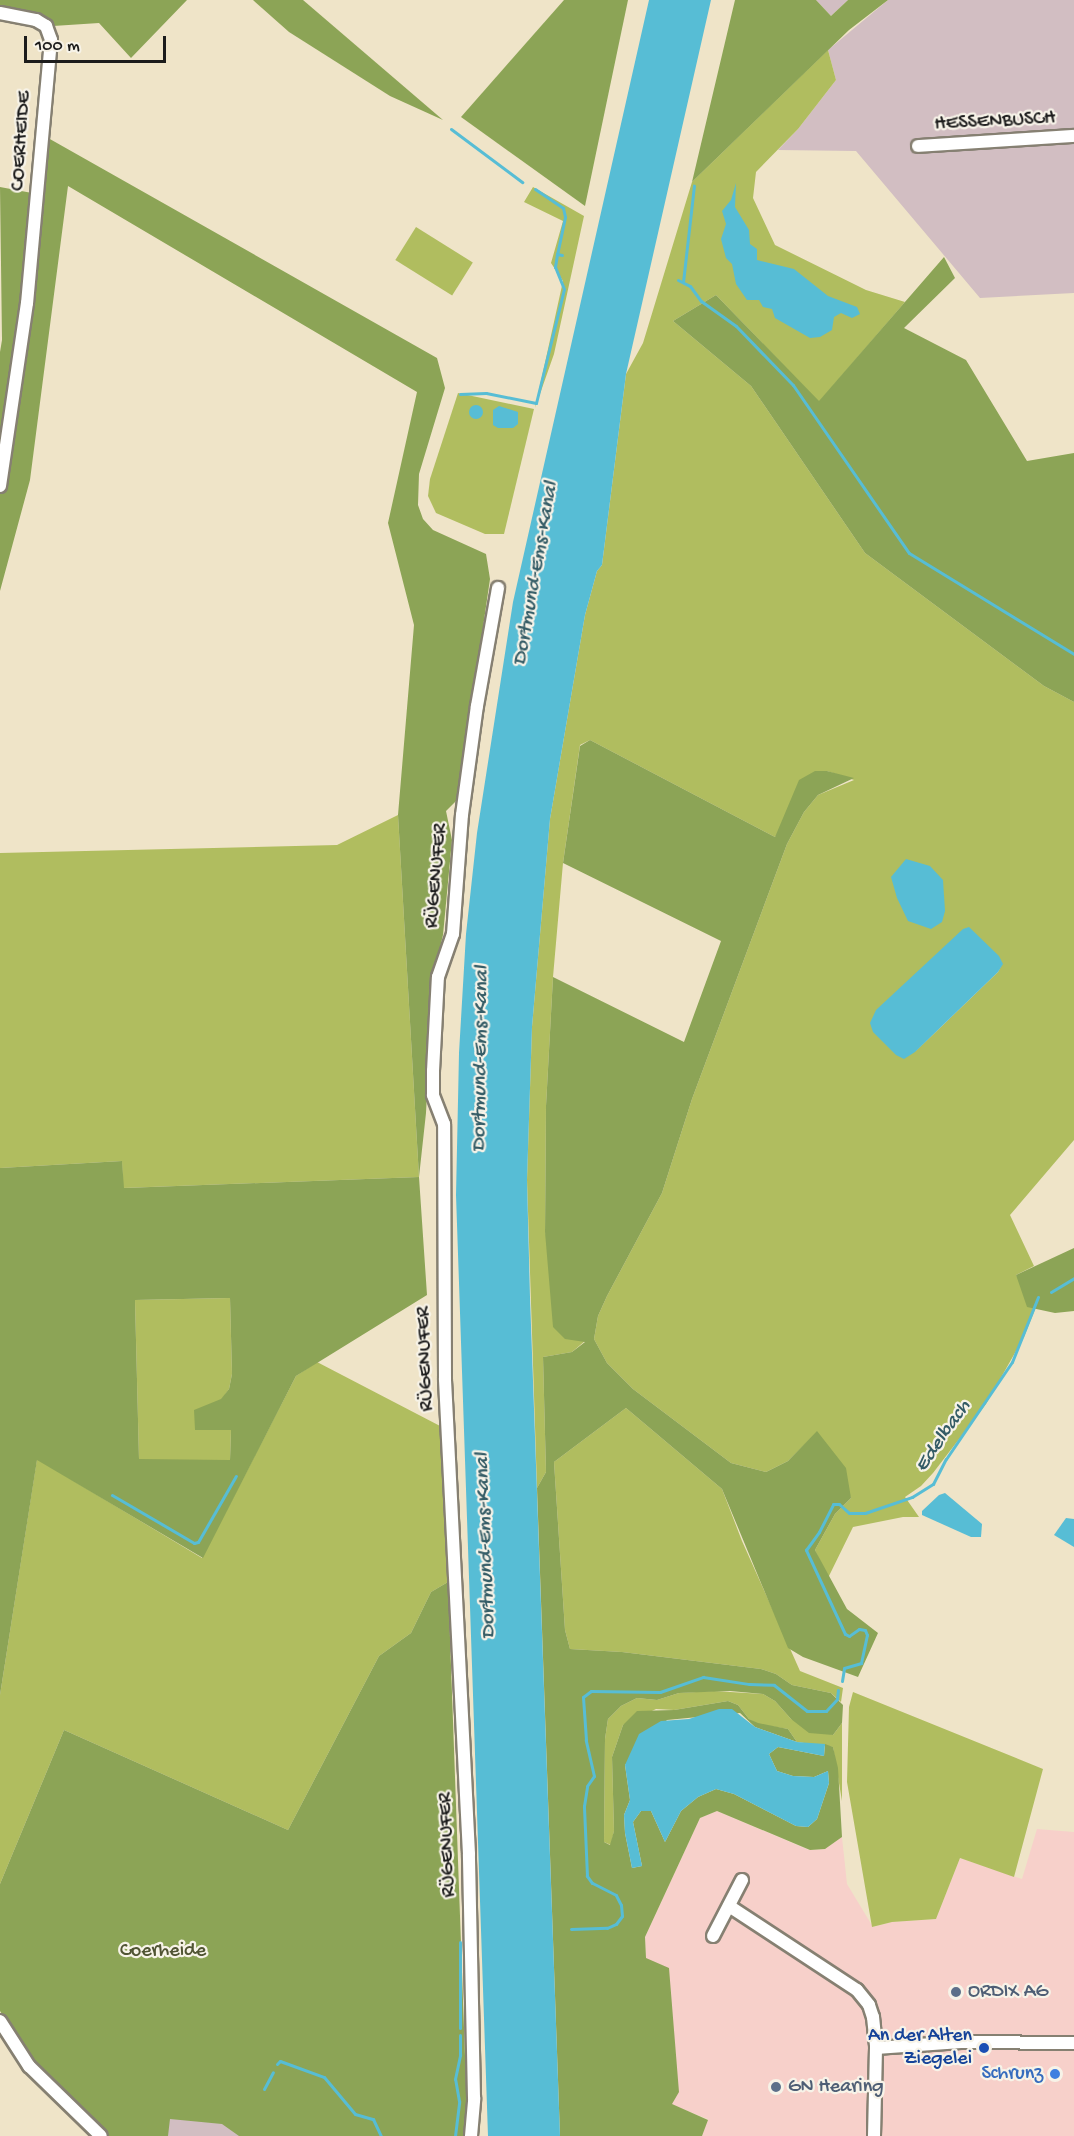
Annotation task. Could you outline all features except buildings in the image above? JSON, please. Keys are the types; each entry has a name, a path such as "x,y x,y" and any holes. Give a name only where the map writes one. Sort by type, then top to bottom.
{"street":[{"name":"COERHEIDE","path":"0,13 36,20 46,26 51,40 28,292 0,486"},
{"name":"HESSENBUSCH","path":"918,146 1074,136"},
{"name":"RÜGENUFER","path":"471,2136 474,2098 469,1854 445,1379 444,1124 433,1095 433,1071 438,977 453,934 462,815 477,706 498,588"},
{"path":"712,1936 742,1880"},
{"path":"729,1906 857,1990 869,2005 873,2017 876,2048 874,2136"},
{"path":"0,2021 29,2066 101,2136"},
{"path":"876,2048 961,2042 1074,2043"}],"shaded area":[{"path":"816,0 848,0 831,16"},
{"path":"888,0 1074,0 1074,293 980,298 856,151 778,150 798,129 836,80 828,50"},
{"path":"717,1811 809,1850 825,1849 842,1837 847,1884 873,1927 892,1922 936,1919 960,1858 1022,1879 1037,1829 1074,1832 1074,2136 702,2136 708,2119 672,2105 646,1958 645,1937 700,1818"},
{"path":"164,2113 273,2122 272,2136 162,2136"}],"green space":[{"path":"0,0 187,0 131,58 99,23 53,26 48,21 0,10"},
{"path":"253,0 303,0 443,120 390,96 289,32"},
{"path":"564,0 628,0 585,206 461,117"},
{"path":"735,0 816,0 831,16 848,0 888,0 849,30 692,182"},
{"path":"828,50 836,80 798,129 756,172 753,198 775,245 866,290 905,302 819,402 716,295 673,321 751,386 865,553 1044,686 1074,702 1074,1140 1010,1215 1034,1266 1016,1275 1036,1307 1024,1337 986,1404 933,1473 921,1486 905,1497 919,1517 903,1517 853,1527 828,1578 815,1550 835,1514 851,1498 817,1432 788,1461 766,1472 731,1463 633,1389 607,1363 594,1339 598,1316 607,1296 662,1193 692,1099 787,844 804,812 818,795 854,780 827,771 775,837 590,740 580,745 563,863 553,977 546,1106 545,1232 585,1341 572,1352 543,1357 546,1472 537,1488 527,1180 532,1027 550,819 585,615 597,571 602,565 626,374 643,343 692,182","holes":["1002,964 998,972 915,1052"]},
{"path":"41,134 437,358 445,388 419,474 418,505 423,519 433,530 486,554 490,579 458,799 446,811 452,840 443,935 433,977 426,1113 419,1177 398,815 414,625 388,523 417,392 68,186 30,480 0,591 0,352 2,340 0,187 32,193"},
{"path":"533,187 584,216 554,354 535,408 563,281 551,263 563,221 524,202"},
{"path":"416,227 473,263 452,296 395,260"},
{"path":"944,257 955,278 904,328 966,360 1027,461 1074,453 1074,702 1044,686 865,553 751,386 673,321 716,295 819,401"},
{"path":"458,393 534,409 504,534 485,534 436,513 428,496 430,479"},
{"path":"590,740 775,837 799,780 815,771 827,771 854,778 818,795 804,812 787,844 692,1099 662,1193 607,1296 598,1316 594,1339 607,1363 633,1389 731,1463 766,1472 788,1461 817,1431 846,1468 851,1498 835,1514 815,1550 847,1609 878,1633 858,1677 803,1657 788,1648 722,1489 626,1408 554,1462 565,1630 570,1649 622,1652 761,1669 776,1674 792,1685 831,1693 843,1705 842,1723 833,1735 809,1733 791,1719 775,1701 763,1694 730,1691 679,1693 657,1700 637,1698 621,1706 608,1719 605,1739 604,1842 610,1845 614,1831 612,1757 623,1725 637,1711 674,1710 728,1701 738,1705 749,1719 788,1729 797,1742 755,1727 740,1713 667,1720 625,1765 630,1800 624,1815 625,1833 632,1868 642,1866 633,1822 641,1811 651,1811 665,1842 681,1811 698,1797 716,1789 734,1794 796,1826 808,1827 817,1819 829,1783 828,1771 814,1777 793,1776 777,1771 769,1754 778,1747 824,1756 825,1744 833,1747 838,1768 842,1837 825,1849 810,1850 717,1811 700,1818 645,1937 646,1958 669,1968 679,2092 672,2104 708,2120 702,2136 560,2136 537,1488 546,1472 543,1357 572,1352 585,1342 565,1339 553,1327 545,1232 546,1106 553,977 684,1042 721,941 563,863 580,746"},
{"path":"398,815 419,1177 123,1188 122,1161 0,1168 0,853 337,845"},
{"path":"122,1161 124,1188 419,1177 427,1295 296,1376 203,1558 37,1460 0,1695 0,1168","holes":["230,1298 232,1374 229,1389 221,1399 194,1410 195,1430 231,1430 230,1460 139,1459 135,1300"]},
{"path":"1074,1248 1074,1311 1055,1313 1027,1307 1016,1275"},
{"path":"230,1298 232,1374 229,1389 222,1399 231,1430 230,1460 139,1460 135,1300"},
{"path":"317,1362 442,1427 448,1582 431,1592 411,1633 379,1656 288,1830 64,1730 0,1884 0,1695 37,1459 202,1558 296,1376"},
{"path":"626,1408 722,1489 742,1541 800,1671 843,1688 841,1702 831,1693 792,1685 776,1674 761,1669 622,1652 570,1649 565,1630 554,1462"},
{"name":"Coerheide","path":"448,1582 467,2111 465,2136 239,2136 222,2124 170,2119 168,2136 108,2136 34,2063 0,2011 0,1884 64,1730 288,1830 379,1656 411,1633 431,1592"},
{"path":"714,1691 763,1694 775,1701 791,1719 833,1735 842,1723 842,1801 833,1747 797,1742 788,1729 758,1724 749,1719 738,1705 728,1701 674,1710 656,1709 623,1725 612,1757 614,1831 611,1845 604,1842 605,1739 608,1719 621,1706 637,1698 657,1700 679,1693"},
{"path":"853,1692 1043,1769 1014,1877 960,1858 936,1919 892,1922 872,1927 847,1782 849,1707"}],"water":[{"name":"Dortmund-Ems-Kanal","path":"649,0 711,0 626,374 602,565 597,571 585,615 550,819 532,1027 527,1180 560,2136 488,2136 456,1195 459,1053 466,934 477,833 513,602"},
{"path":"736,183 735,207 749,230 750,244 757,249 757,260 794,269 828,296 857,307 860,314 852,318 841,313 834,317 832,330 820,337 810,338 775,318 772,309 763,307 759,300 747,300 736,284 732,264 726,258 721,239 726,224 722,211 731,200"},
{"path":"473,405 479,405 483,412 479,419 473,419 469,415 469,409"},
{"path":"499,406 518,412 518,424 513,428 498,428 493,425 493,410"},
{"path":"906,859 930,866 943,880 945,911 942,922 931,929 908,921 897,898 891,877"},
{"path":"969,927 999,956 1003,964 998,972 915,1052 904,1059 896,1055 873,1032 870,1023 876,1010 963,929"},
{"path":"945,1493 982,1524 981,1537 971,1537 922,1515 922,1511 939,1495"},
{"path":"1066,1518 1074,1519 1074,1547 1054,1535"},
{"path":"719,1709 732,1709 755,1727 797,1742 825,1744 824,1756 778,1747 769,1754 777,1771 793,1776 814,1777 828,1771 829,1783 817,1819 808,1827 796,1826 734,1794 716,1789 698,1797 681,1811 665,1842 651,1811 641,1811 633,1822 642,1866 632,1868 625,1833 624,1815 630,1800 625,1765 639,1734 661,1721 689,1719"}],"waterway":[{"path":"451,129 522,182"},
{"path":"683,282 694,186"},
{"path":"535,189 563,208 565,217 557,254"},
{"path":"460,394 486,393 536,403 564,289 555,267 557,254 562,255"},
{"path":"678,280 690,286 701,301 736,326 793,385 909,553 1074,654"},
{"name":"Edelbach","path":"1051,1292 1074,1278"},
{"name":"Edelbach","path":"842,1681 844,1668 861,1663 867,1635 865,1630 859,1629 849,1636 845,1634 806,1550 819,1532 833,1504 839,1504 849,1513 865,1513 912,1497 933,1484 946,1459 1012,1362 1038,1297"},
{"path":"112,1495 194,1543 198,1542 236,1476"},
{"name":"Edelbach","path":"571,1929 607,1928 616,1924 622,1916 621,1905 616,1895 592,1883 587,1876 584,1806 587,1786 594,1776 586,1740 583,1697 591,1691 660,1692 703,1677 749,1684 774,1685 807,1711 826,1711 837,1699 838,1690"},
{"name":"Edelbach","path":"460,1942 460,2028"},
{"name":"Edelbach","path":"455,2136 459,2101 455,2079 460,2055 460,2035"},
{"path":"277,2064 280,2061 324,2077 355,2114 373,2119 381,2136"},
{"path":"264,2089 273,2072"}],"place":[{"name":"ORDIX AG","path":"956,1992"},
{"name":"An der Alten Ziegelei","path":"984,2048"},
{"name":"Schrunz","path":"1055,2074"},
{"name":"GN Hearing","path":"776,2087"}]}
